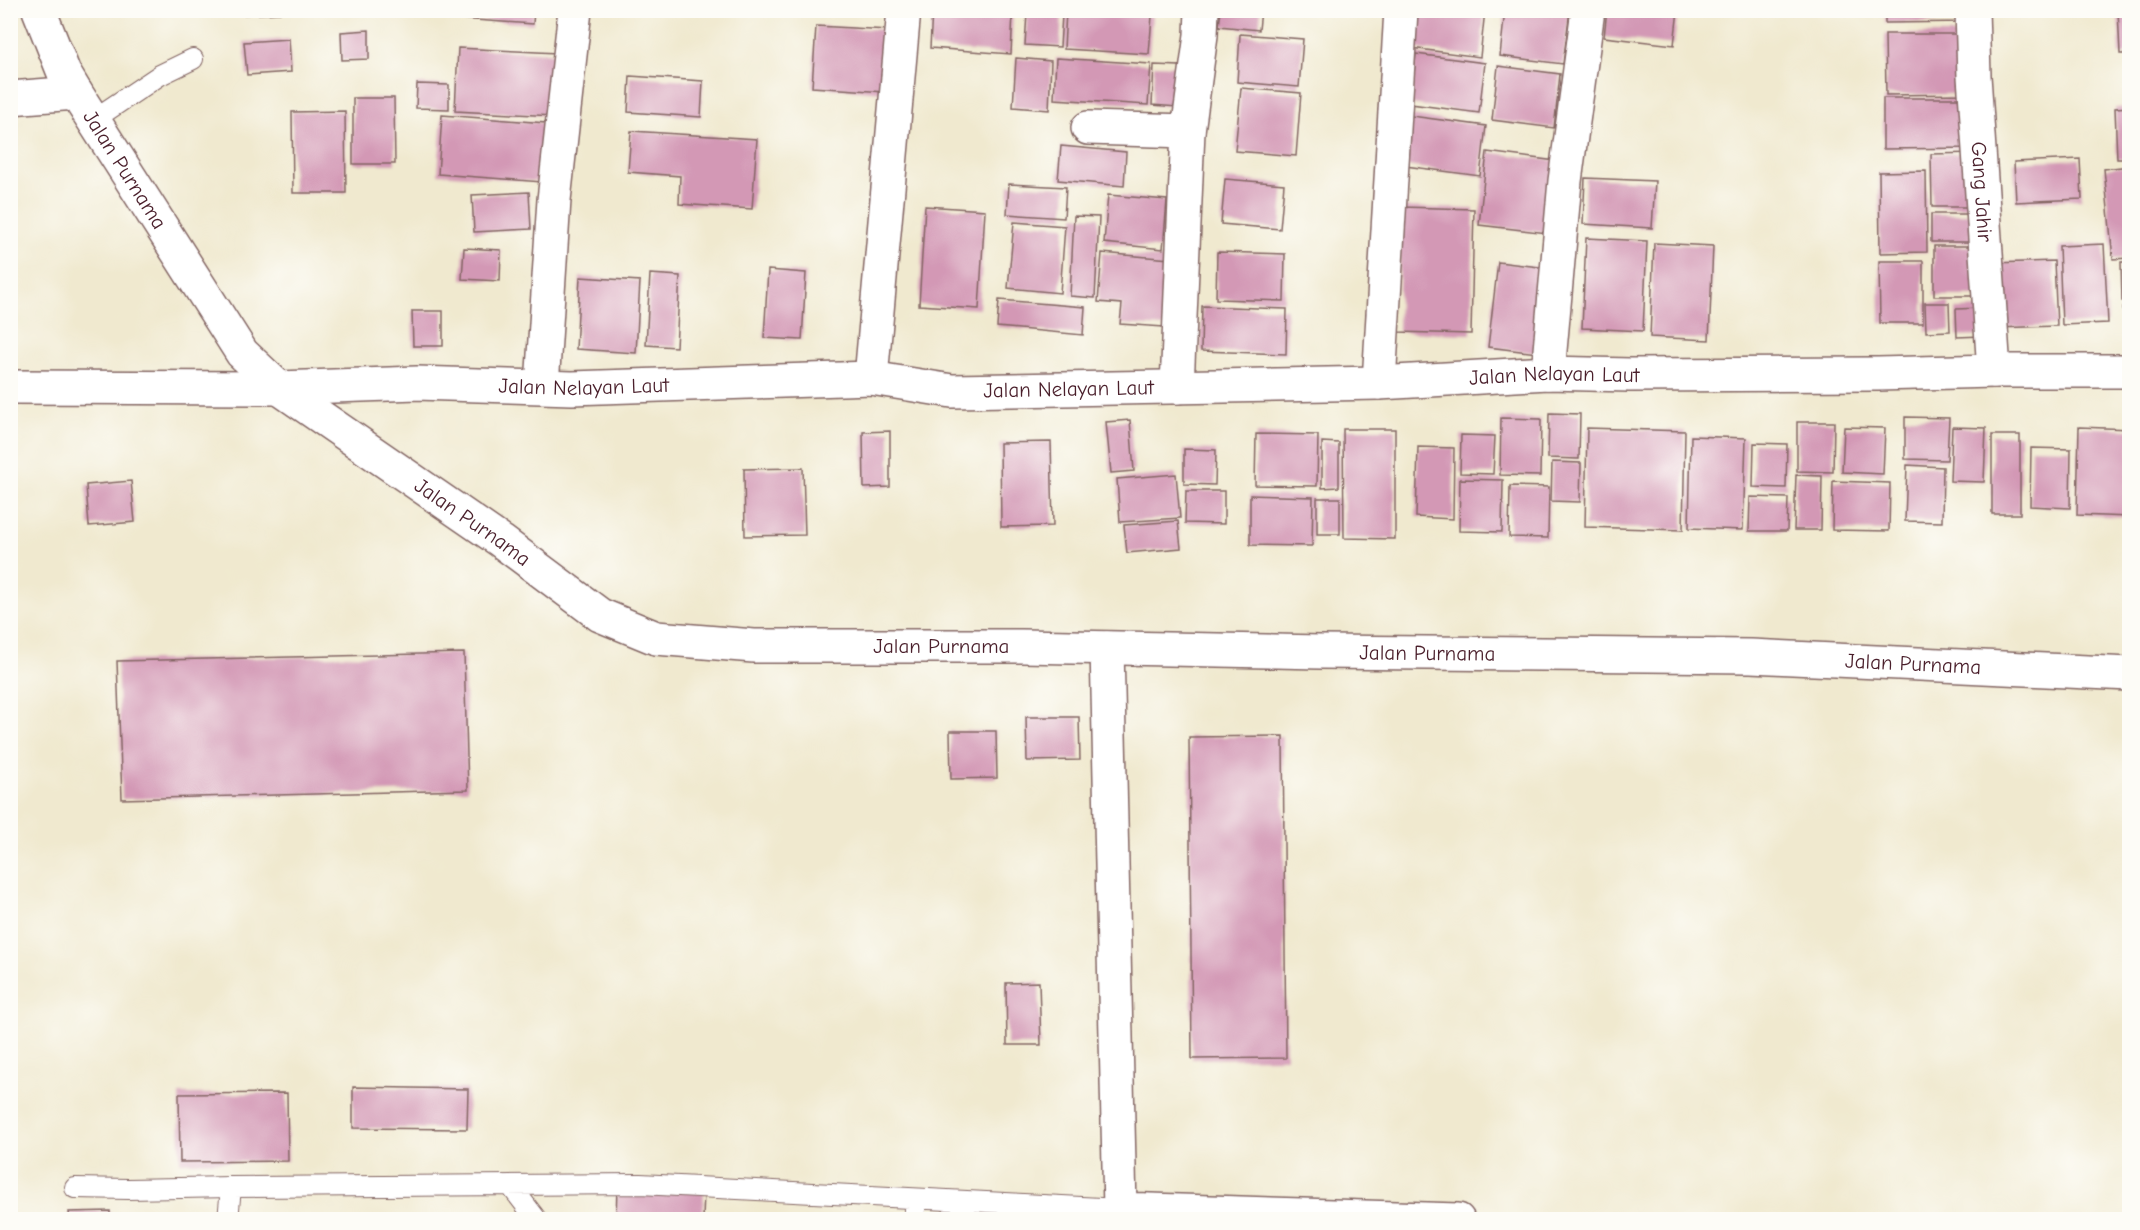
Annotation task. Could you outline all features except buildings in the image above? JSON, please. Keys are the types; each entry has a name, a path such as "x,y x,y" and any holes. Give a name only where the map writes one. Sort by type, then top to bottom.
{"street":[{"name":"Jalan Purnama","path":"39,10 64,73 242,353 279,388 501,542 600,615 657,638 754,646 1022,645 1320,652 1751,656 2130,674"},
{"path":"542,386 554,200 575,10"},
{"path":"870,378 904,10"},
{"path":"1177,387 1188,131 1201,35 1202,10"},
{"path":"1378,383 1401,10"},
{"path":"1548,373 1565,181 1588,10"},
{"name":"Gang Jahir","path":"1972,10 1974,76 1994,370"},
{"path":"10,98 76,93"},
{"path":"1088,128 1188,131"},
{"name":"Jalan Nelayan Laut","path":"10,387 279,388 417,383 572,388 870,378 952,391 1378,383 1548,373 1630,375 1878,374 1994,370 2130,371"},
{"path":"1107,648 1120,1214 1458,1220"}],"lane":[{"path":"93,120 160,75 194,59"},
{"path":"75,1188 640,1184 916,1199 1120,1214"},
{"path":"510,1185 537,1220"},
{"path":"228,1220 231,1186"},
{"path":"914,1220 916,1199"}]}
